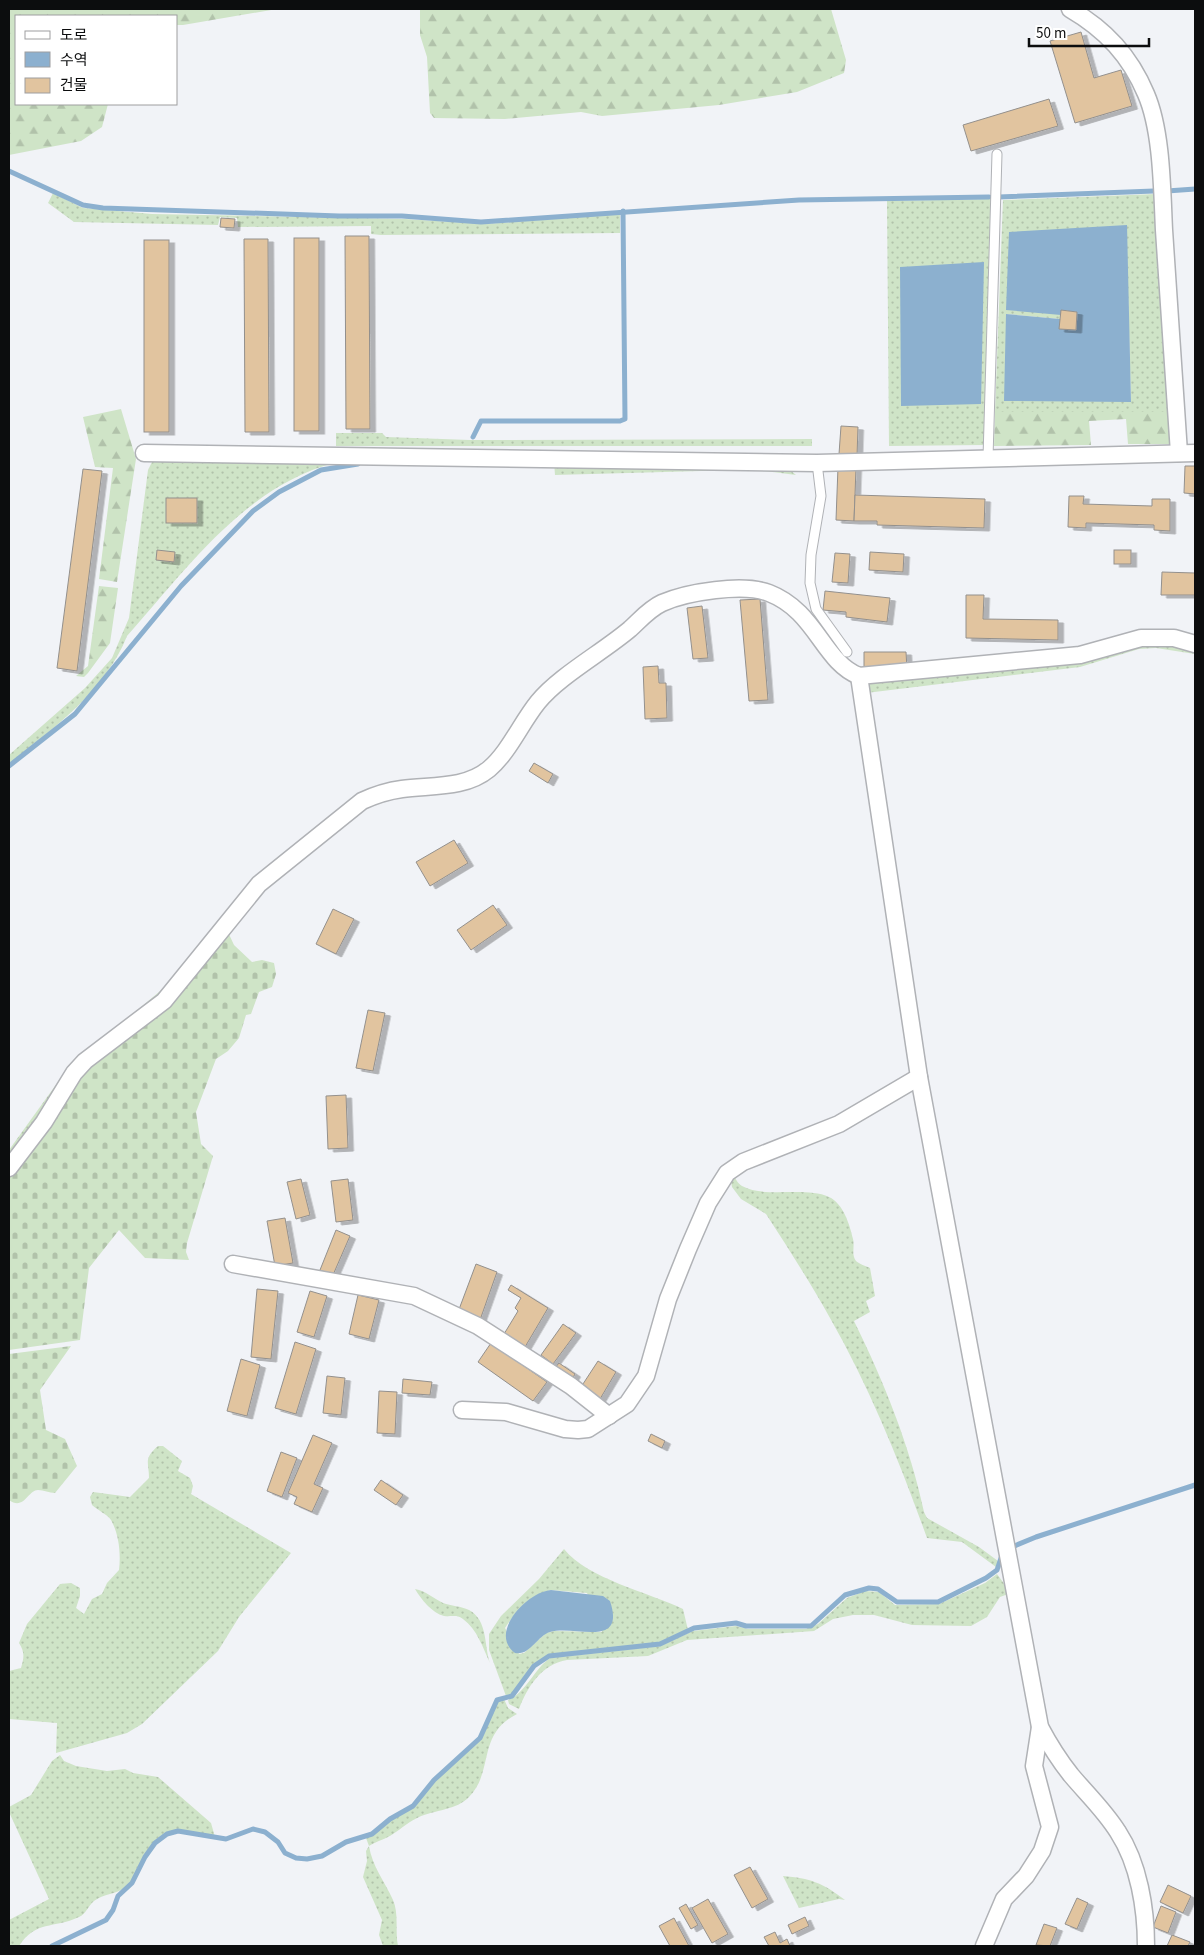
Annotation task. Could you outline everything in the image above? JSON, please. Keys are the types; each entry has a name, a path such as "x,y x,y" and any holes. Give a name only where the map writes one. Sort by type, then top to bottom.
{"street":[{"path":"1070,9 1100,27 1118,44 1136,72 1153,114 1160,170 1178,453"},
{"path":"144,452 817,463 1195,453"},
{"path":"9,1168 44,1122 74,1073 85,1061 164,1001 259,884 342,815 362,801 382,792 455,785 489,769 538,701 630,629 647,612 662,604 679,598 736,589 769,593 796,609 810,623 847,671 859,676 1080,655 1141,638 1174,638 1195,644"},
{"path":"859,676 919,1077 1040,1727 1052,1750 1118,1832 1131,1858 1144,1912 1146,1946"},
{"path":"462,1410 506,1412 564,1430 588,1428 627,1404 646,1376 668,1299 708,1203 727,1173 743,1162 840,1124 919,1077"},
{"path":"233,1264 414,1296 478,1326 571,1386 609,1416"},
{"path":"984,1946 1004,1899 1026,1876 1042,1851 1050,1827 1034,1766 1040,1727"}],"lane":[{"path":"988,458 997,154"},
{"path":"817,463 821,496 811,555 810,583 816,609 847,652"}],"green space":[{"path":"9,9 277,9 183,25 178,25 178,15 15,15 15,105 108,105 102,127 81,141 9,155"},
{"path":"420,9 831,9 846,60 844,73 797,92 719,105 602,116 581,112 505,119 434,118 430,113 427,57 420,35"},
{"path":"53,193 83,208 152,214 405,219 485,224 620,214 620,233 381,235 371,234 371,226 238,227 237,218 220,217 218,225 74,222 48,203"},
{"path":"1156,194 1169,412 995,412 1003,200","holes":["1126,225 1131,402 1006,314 1060,319"]},
{"path":"991,199 984,445 889,446 887,201"},
{"path":"121,409 136,459 117,582 99,579 113,468 95,467 83,417"},
{"path":"995,412 1169,412 1170,444 1128,444 1126,419 1089,421 1091,445 994,446"},
{"path":"336,433 382,433 386,437 470,440 812,439 812,446 336,446"},
{"path":"158,460 334,463 302,475 272,491 219,534 127,636 118,656 92,691 43,737 9,764 9,755 85,688 112,658 129,618 148,470 152,462"},
{"path":"554,462 784,465 796,475 738,470 555,475"},
{"path":"99,586 118,588 110,643 84,677 76,676 88,666"},
{"path":"1140,641 1195,647 1195,654 1156,648 1139,649 1080,667 866,693 867,679"},
{"path":"227,930 234,945 252,962 262,960 274,963 276,974 272,987 259,992 251,1014 246,1015 239,1038 228,1051 216,1059 196,1112 201,1144 213,1156 187,1243 186,1252 189,1260 145,1258 119,1230 89,1268 80,1340 9,1350 9,1175 73,1082"},
{"path":"170,986 9,1162 9,1150 68,1068 165,987"},
{"path":"733,1174 741,1185 752,1190 819,1194 834,1200 842,1209 852,1233 855,1259 870,1268 875,1296 866,1301 870,1312 854,1321 876,1367 904,1439 924,1512 927,1518 979,1547 998,1561 996,1567 962,1542 927,1538 883,1426 845,1344 815,1291 766,1214 741,1199 732,1187 730,1176"},
{"path":"71,1346 40,1390 46,1430 65,1439 77,1466 55,1493 38,1490 31,1493 22,1502 14,1503 9,1500 9,1354"},
{"path":"158,1446 163,1446 182,1461 178,1471 190,1478 193,1486 191,1494 291,1553 239,1617 218,1651 142,1724 127,1733 56,1753 57,1723 9,1719 9,1671 21,1668 23,1655 19,1643 27,1624 60,1584 71,1583 80,1588 80,1596 76,1608 84,1614 92,1599 102,1594 107,1583 119,1570 119,1544 116,1531 111,1520 92,1505 90,1497 93,1492 130,1497 149,1478 148,1464 150,1454"},
{"path":"564,1549 588,1569 603,1577 683,1609 688,1630 659,1643 549,1655 533,1665 512,1695 506,1696 489,1650 489,1634 501,1616 539,1579","holes":["551,1590 587,1593 602,1632 554,1631 546,1633 524,1653 519,1654 505,1628 514,1615 530,1599"]},
{"path":"997,1574 1011,1593 1000,1597 987,1617 971,1626 912,1625 874,1615 853,1615 833,1619 814,1631 687,1640 648,1656 567,1660 550,1666 536,1678 526,1693 519,1709 509,1704 508,1700 525,1687 539,1668 550,1658 660,1646 693,1631 736,1626 748,1629 806,1629 818,1624 847,1598 865,1591 879,1592 895,1605 939,1604 985,1583"},
{"path":"415,1589 443,1603 469,1610 475,1614 482,1627 490,1663 479,1639 468,1623 458,1617 444,1616 435,1612"},
{"path":"504,1699 508,1708 517,1714 504,1722 496,1732 491,1742 482,1776 477,1787 469,1797 458,1805 419,1817 390,1836 369,1846 366,1838 373,1835 390,1819 414,1807 435,1780 481,1739 497,1701"},
{"path":"60,1755 64,1761 76,1766 107,1771 125,1769 133,1773 158,1777 211,1823 215,1837 184,1830 166,1833 158,1838 148,1852 137,1875 126,1887 98,1899 79,1917 46,1926 32,1932 19,1946 9,1946 9,1920 49,1899 9,1812 9,1807 31,1795 52,1761"},
{"path":"369,1846 376,1867 395,1905 398,1946 383,1946 379,1935 382,1920 363,1877 367,1861 366,1851"},
{"path":"783,1876 816,1882 845,1900 839,1899 799,1908"}],"water":[{"path":"1127,225 1131,402 1004,401 1006,314 1060,319 1076,330 1077,312 1061,310 1061,315 1006,310 1009,232"},
{"path":"984,262 981,404 901,406 900,267"},
{"path":"551,1590 603,1596 610,1601 613,1616 611,1625 605,1630 595,1632 550,1632 541,1637 525,1652 515,1653 508,1645 506,1635 508,1625 514,1615 531,1598 541,1592"}],"building":[{"path":"1081,32 1094,78 1121,70 1132,106 1075,123 1050,41"},
{"path":"1049,99 1058,126 971,151 963,125"},
{"path":"221,218 235,219 234,228 220,227"},
{"path":"345,236 369,236 370,429 346,429"},
{"path":"294,238 319,238 319,431 294,431"},
{"path":"244,239 268,239 269,432 245,432"},
{"path":"144,240 169,240 169,432 144,432"},
{"path":"1061,310 1077,312 1076,330 1059,329"},
{"path":"841,426 858,427 857,456 839,454"},
{"path":"1185,466 1195,466 1195,494 1184,493"},
{"path":"838,467 856,468 854,521 836,520"},
{"path":"83,469 102,471 77,671 57,668"},
{"path":"855,495 985,499 984,528 877,525 877,521 854,521"},
{"path":"1069,496 1084,496 1083,504 1152,506 1152,499 1170,499 1170,531 1154,530 1154,525 1086,523 1086,528 1068,527"},
{"path":"166,498 197,498 197,523 166,523"},
{"path":"157,550 175,552 174,562 156,560"},
{"path":"1114,550 1131,550 1131,564 1114,564"},
{"path":"870,552 904,554 903,572 869,570"},
{"path":"835,553 850,554 848,583 832,582"},
{"path":"1162,572 1195,573 1195,595 1161,595"},
{"path":"825,591 890,598 887,622 846,617 846,612 823,610"},
{"path":"966,595 984,595 983,619 1058,620 1058,640 966,638"},
{"path":"760,599 768,700 749,701 740,600"},
{"path":"702,606 708,658 693,659 687,608"},
{"path":"864,652 906,652 907,669 864,670"},
{"path":"658,666 659,683 666,683 667,718 645,719 643,667"},
{"path":"534,763 553,774 548,783 529,771"},
{"path":"454,840 468,863 430,886 416,862"},
{"path":"493,905 507,925 471,950 457,930"},
{"path":"333,909 354,919 336,954 316,944"},
{"path":"368,1010 385,1013 373,1071 356,1068"},
{"path":"346,1095 348,1148 328,1149 326,1096"},
{"path":"301,1179 310,1215 296,1219 287,1182"},
{"path":"348,1179 353,1220 336,1222 331,1181"},
{"path":"285,1218 293,1263 275,1266 267,1221"},
{"path":"336,1230 350,1236 333,1275 320,1270"},
{"path":"476,1264 497,1272 480,1320 458,1312"},
{"path":"511,1285 548,1308 525,1347 504,1334 518,1311 515,1308 521,1298 508,1290"},
{"path":"257,1289 278,1291 271,1359 251,1357"},
{"path":"310,1291 327,1296 314,1337 297,1332"},
{"path":"358,1295 379,1300 369,1339 349,1334"},
{"path":"563,1324 576,1333 553,1364 541,1355"},
{"path":"295,1342 316,1349 296,1414 275,1408"},
{"path":"491,1343 547,1382 533,1401 478,1362"},
{"path":"241,1359 260,1365 247,1416 227,1411"},
{"path":"598,1361 616,1372 600,1399 581,1387"},
{"path":"559,1363 575,1374 571,1381 554,1369"},
{"path":"327,1376 345,1378 341,1415 323,1413"},
{"path":"403,1379 432,1382 430,1395 402,1393"},
{"path":"379,1391 397,1392 395,1434 377,1433"},
{"path":"651,1434 665,1441 662,1448 648,1441"},
{"path":"313,1435 332,1443 314,1484 323,1488 312,1512 294,1504 297,1497 288,1493"},
{"path":"281,1452 297,1458 282,1497 267,1491"},
{"path":"381,1480 403,1495 396,1505 374,1490"},
{"path":"750,1867 768,1899 752,1908 734,1875"},
{"path":"1168,1885 1191,1896 1183,1913 1160,1902"},
{"path":"1077,1898 1088,1903 1077,1929 1065,1924"},
{"path":"708,1899 728,1934 712,1943 692,1908"},
{"path":"686,1904 698,1925 691,1929 679,1908"},
{"path":"1161,1906 1176,1912 1168,1933 1153,1927"},
{"path":"805,1917 809,1926 792,1934 788,1925"},
{"path":"674,1918 689,1946 670,1946 659,1926"},
{"path":"1044,1924 1057,1928 1050,1946 1036,1945"},
{"path":"775,1932 780,1943 787,1939 790,1946 769,1946 764,1937"},
{"path":"1172,1935 1190,1942 1188,1946 1167,1946"}],"waterway":[{"path":"9,171 83,205 103,208 339,216 402,216 481,222 799,200 989,197"},
{"path":"1167,191 1195,189"},
{"path":"999,197 1154,191"},
{"path":"473,437 481,421 620,421 625,419 623,211"},
{"path":"9,766 75,714 181,586 253,511 279,492 321,470 358,464"},
{"path":"1012,1547 1036,1537 1195,1485"},
{"path":"52,1946 106,1920 113,1910 118,1896 132,1883 145,1857 155,1843 167,1834 178,1831 226,1839 253,1829 265,1832 278,1842 285,1853 296,1858 307,1859 322,1856 346,1842 372,1834 390,1819 413,1806 434,1780 480,1738 497,1700 512,1696 534,1666 549,1656 660,1644 694,1628 736,1623 746,1626 811,1626 845,1595 869,1588 878,1589 897,1602 938,1602 986,1578 997,1570 1002,1555"}]}
